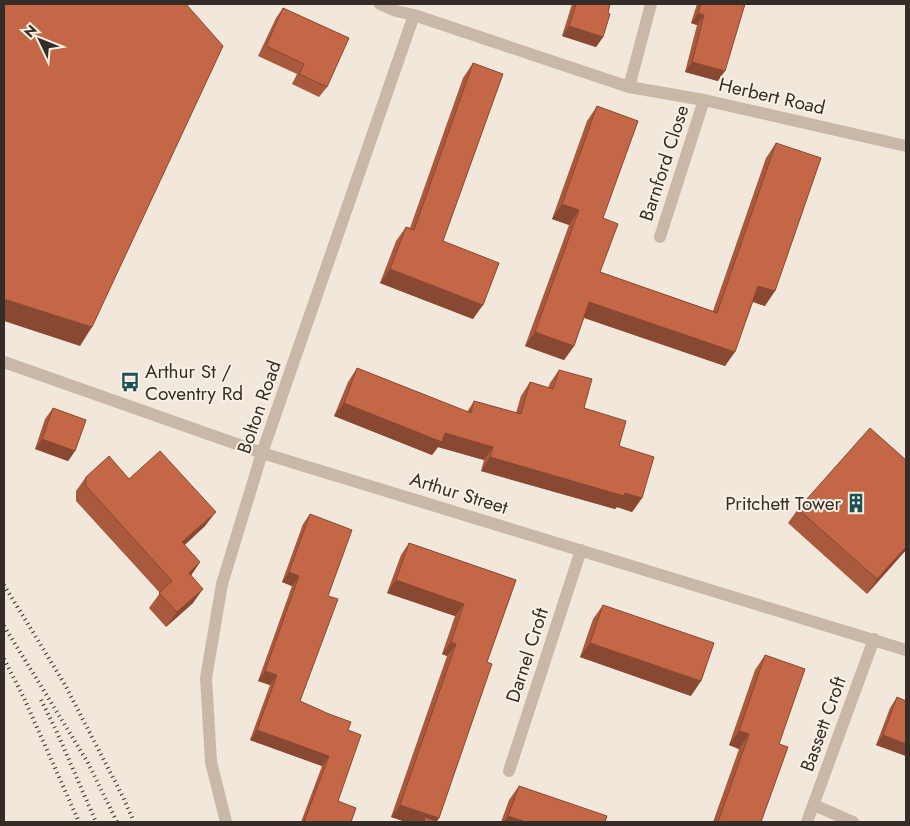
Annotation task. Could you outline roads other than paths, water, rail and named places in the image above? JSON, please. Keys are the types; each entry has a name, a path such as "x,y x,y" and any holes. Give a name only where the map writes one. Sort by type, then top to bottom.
{"street":[{"name":"Herbert Road","path":"380,4 396,7 414,15 629,87 704,100 906,146"},
{"path":"629,87 651,4"},
{"name":"Bolton Road","path":"226,822 211,762 206,678 222,584 262,453 414,15"},
{"name":"Barnford Close","path":"660,237 704,100"},
{"name":"Arthur Street","path":"4,362 262,453 906,650"},
{"name":"Darnel Croft","path":"509,771 581,550"},
{"name":"Bassett Croft","path":"807,822 874,639"},
{"path":"814,805 853,822"}],"railway":[{"path":"4,585 64,683 134,822"},
{"path":"4,626 87,761 117,822"},
{"path":"4,659 23,696 79,822"},
{"path":"41,700 96,822"}],"place":[{"name":"Arthur St / Coventry Rd","path":"130,382"},
{"name":"Pritchett Tower","path":"856,503"}]}
